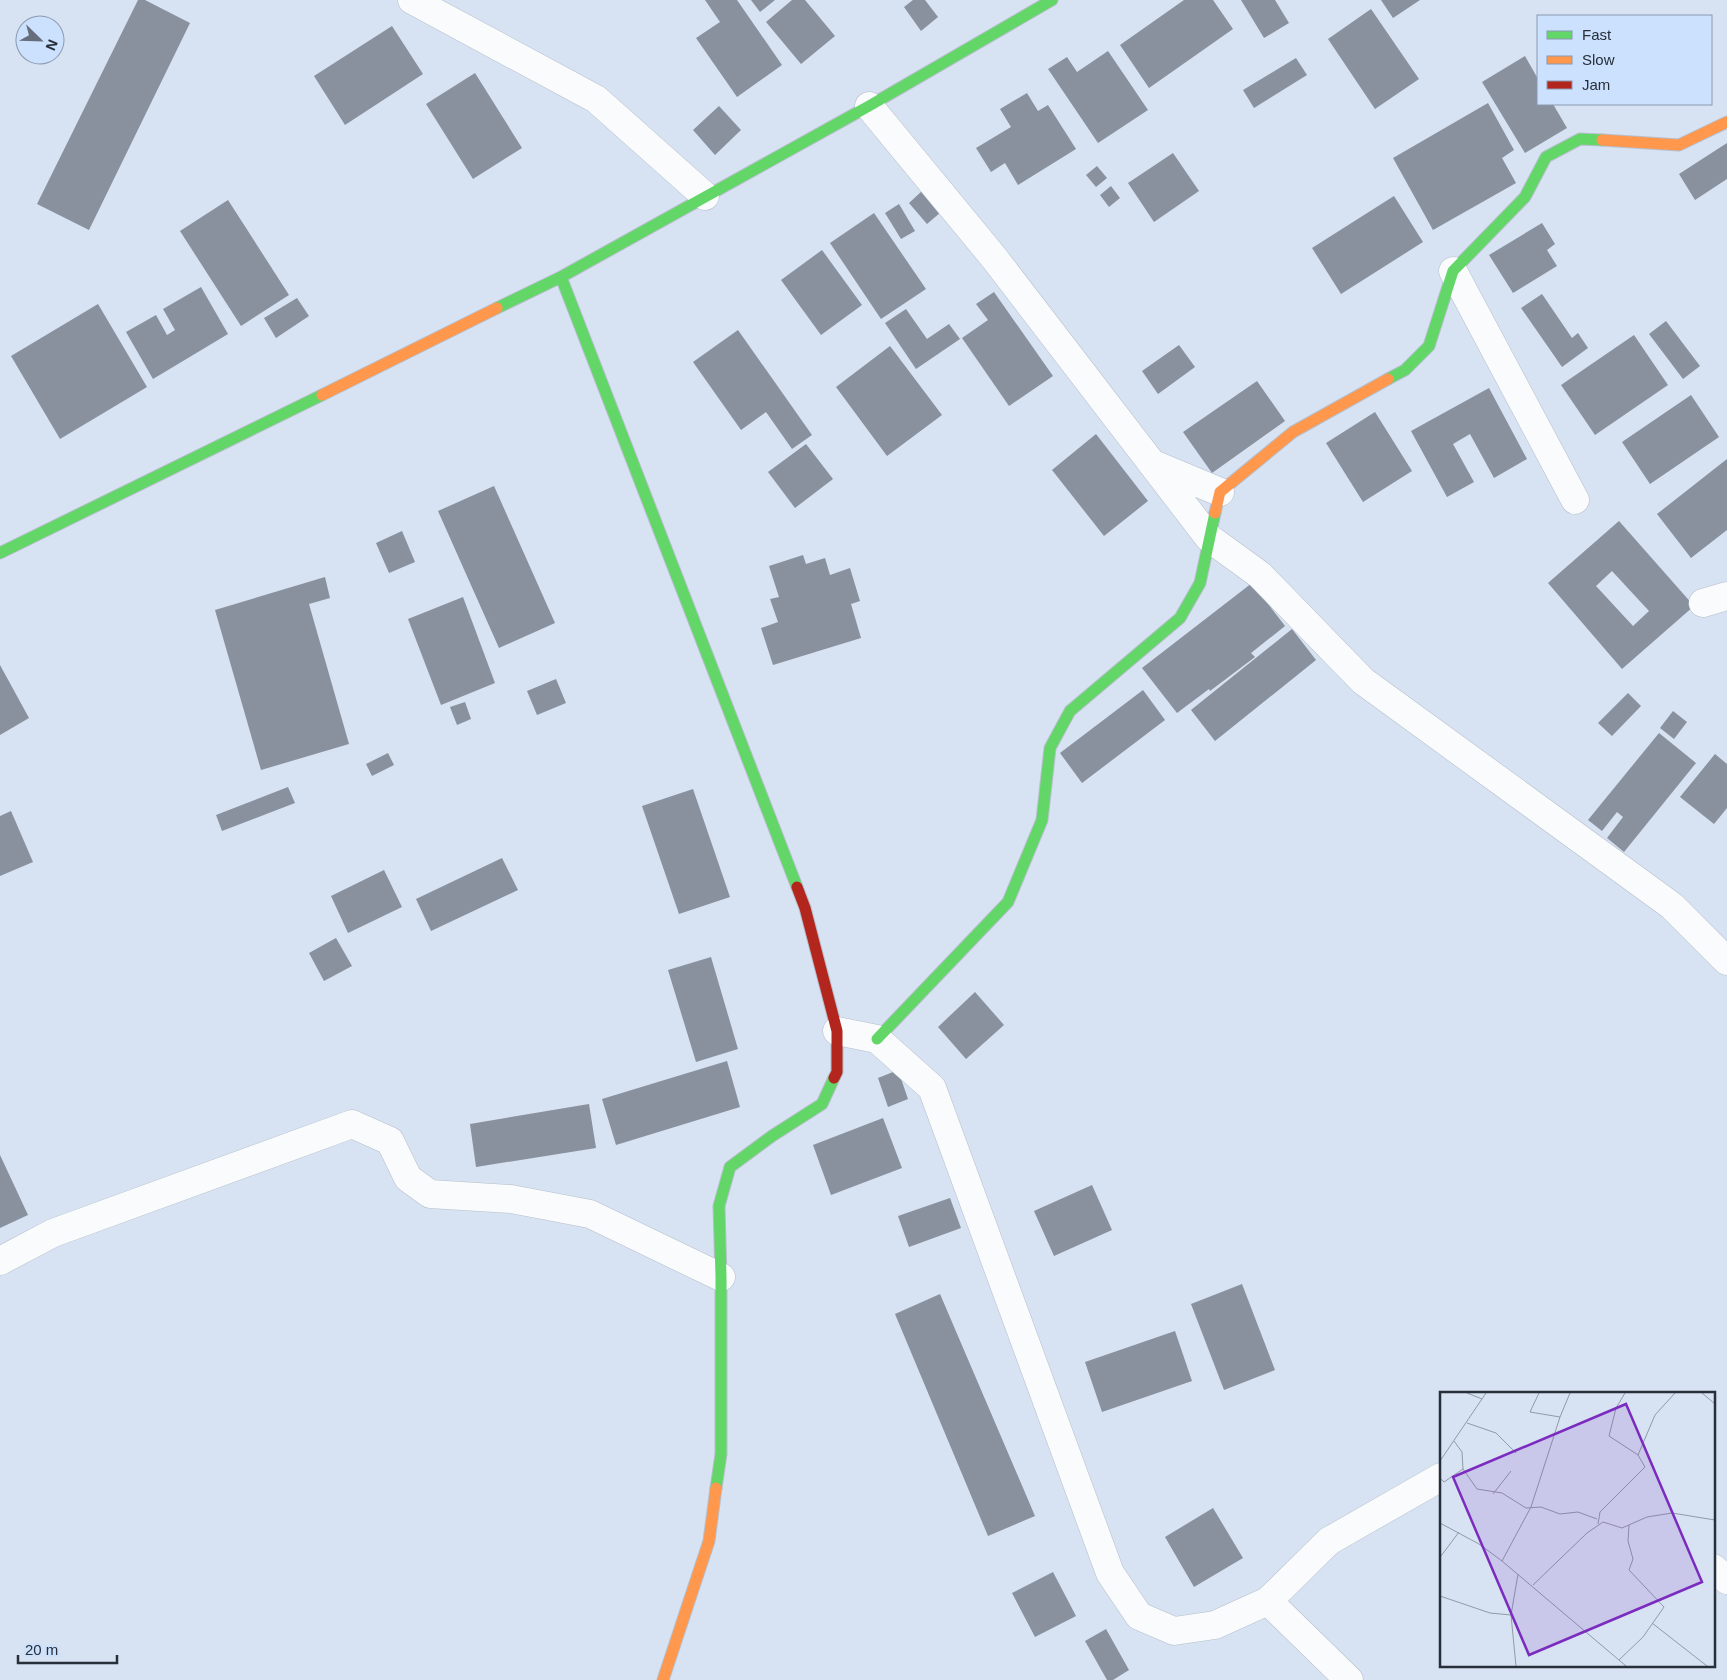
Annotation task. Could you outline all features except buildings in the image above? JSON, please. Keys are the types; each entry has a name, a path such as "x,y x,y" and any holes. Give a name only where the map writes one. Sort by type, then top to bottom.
{"street":[{"path":"412,0 596,99 705,196"},
{"path":"0,553 562,277 869,106 1052,0"},
{"path":"869,106 995,259 1209,538 1260,575 1362,681 1672,906 1727,962"},
{"path":"877,1039 1008,902 1042,820 1050,748 1070,711 1180,618 1200,583 1220,492 1293,432 1405,370 1430,346 1453,271 1525,197 1546,157 1580,139 1678,145 1727,122"},
{"path":"1453,271 1575,500"},
{"path":"562,277 805,908 838,1031 837,1072 822,1104 772,1136 730,1167 719,1206 721,1454 709,1541 663,1680"},
{"path":"1151,463 1220,492"},
{"path":"838,1031 877,1039 932,1088 1110,1573 1139,1616 1174,1631 1215,1625 1268,1601 1329,1541 1440,1478"},
{"path":"0,1261 53,1234 352,1124 390,1141 408,1178 430,1194 511,1199 590,1214 721,1277"},
{"path":"1714,1569 1727,1580"},
{"path":"1268,1601 1349,1680"}],"traffic: fast":[{"path":"497,308 561,277 869,106 1052,0"},
{"path":"1388,379 1405,370 1429,346 1453,271 1525,197 1546,157 1580,139 1602,140"},
{"path":"561,277 797,887"},
{"path":"0,553 322,395"},
{"path":"877,1039 1008,902 1042,820 1050,748 1070,711 1180,618 1200,583 1215,513"},
{"path":"716,1488 721,1454 719,1206 730,1167 772,1136 822,1104 834,1078"}],"traffic: slow":[{"path":"1602,140 1679,145 1727,122"},
{"path":"322,395 497,308"},
{"path":"1215,513 1220,492 1293,432 1388,379"},
{"path":"663,1680 709,1541 716,1488"}],"traffic: jam":[{"path":"797,887 805,908 837,1031 837,1072 834,1078"}]}
